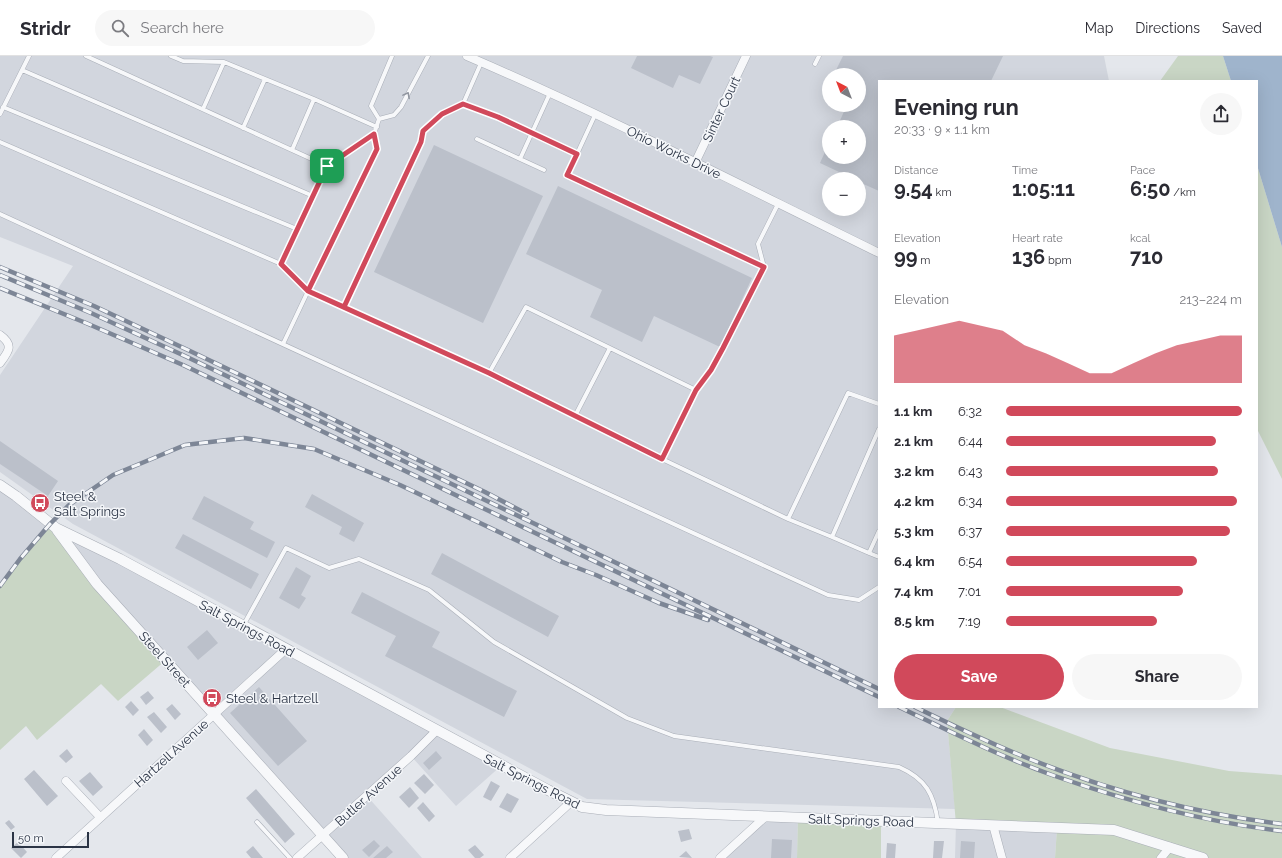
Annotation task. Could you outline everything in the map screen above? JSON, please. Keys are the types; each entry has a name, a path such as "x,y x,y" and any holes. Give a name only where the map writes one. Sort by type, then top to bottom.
{"street":[{"name":"Ohio Works Drive","path":"467,56 550,93 878,253"},
{"name":"Sinter Court","path":"696,163 746,56"},
{"path":"0,335 6,339 9,347 0,363"},
{"name":"Salt Springs Road","path":"0,484 56,528 120,558 243,626 582,807 590,809 765,817 1114,830 1203,858"},
{"name":"Steel Street","path":"56,528 97,584 343,858"},
{"name":"Hartzell Avenue","path":"56,858 286,649"},
{"name":"Butler Avenue","path":"297,858 411,756 437,730"},
{"path":"66,780 100,817"},
{"path":"510,858 572,802"},
{"path":"724,857 765,817"},
{"path":"993,825 1002,858"},
{"path":"1161,858 1170,847"}],"lane":[{"path":"0,114 29,56"},
{"path":"86,56 327,166"},
{"path":"171,56 183,61 224,62 377,127"},
{"path":"281,264 327,166 374,134 379,119 371,106 392,56"},
{"path":"379,119 394,115 401,107 428,56"},
{"path":"815,64 819,56"},
{"path":"203,109 224,62"},
{"path":"344,307 421,142 423,131 442,114 463,104 482,62"},
{"path":"22,70 313,196"},
{"path":"243,128 265,79"},
{"path":"520,159 550,93"},
{"path":"292,150 314,99"},
{"path":"463,104 498,117 577,154"},
{"path":"4,107 298,229"},
{"path":"595,115 567,175 764,267"},
{"path":"283,344 377,149 374,134"},
{"path":"477,139 544,170"},
{"path":"0,142 281,264 308,291 489,373 662,459 788,519 878,557"},
{"path":"662,459 696,390 711,370 764,267 758,244 778,203"},
{"path":"0,214 828,595 859,600 878,589"},
{"path":"489,373 526,307 696,390"},
{"path":"575,416 610,348"},
{"path":"788,519 848,393 878,404"},
{"path":"832,537 878,431"},
{"path":"869,553 878,533"},
{"path":"243,626 286,548 329,568 359,559 430,590 494,642 627,718 674,736 899,766 913,773 928,790 936,805 938,823"},
{"path":"257,822 290,858"}],"shaded area":[{"path":"0,56 1104,56 1109,80 878,80 878,708 955,708 947,721 955,809 587,799 73,524 0,472 0,375 73,266 0,237"},
{"path":"0,485 50,524 20,559 0,586"},
{"path":"56,528 502,765 456,806 411,756 367,796 422,858 343,858 214,714"},
{"path":"765,817 798,817 797,858 727,858 724,854"},
{"path":"956,824 1057,828 1055,858 955,858"}],"green space":[{"path":"1178,56 1223,56 1231,80 1161,80"},
{"path":"1258,168 1282,247 1282,479 1258,431"},
{"path":"50,524 166,660 118,701 101,684 37,740 26,726 0,750 0,586 20,559"},
{"path":"955,708 1003,708 1110,748 1229,771 1282,775 1282,858 1055,858 1057,828 956,824 947,721"},
{"path":"798,817 881,821 881,858 797,858"}],"water":[{"path":"1223,56 1282,56 1282,247 1258,168 1258,80 1231,80"}],"building":[{"path":"637,56 713,57 700,84 679,75 673,88 631,68"},
{"path":"843,56 1003,56 991,80 878,80 878,191 866,185 866,172 839,172 822,164 866,164 866,120 840,120 844,112 866,112 866,68 837,68"},
{"path":"434,145 543,196 483,323 374,272"},
{"path":"558,186 752,278 720,347 654,316 642,342 590,317 602,290 526,254"},
{"path":"0,441 58,481 48,496 0,464"},
{"path":"312,494 364,523 354,542 339,534 342,527 305,507"},
{"path":"204,496 254,522 250,529 275,542 267,558 192,519"},
{"path":"183,534 259,574 251,589 175,548"},
{"path":"442,553 559,616 548,637 431,574"},
{"path":"296,567 311,576 301,595 306,598 299,609 279,598"},
{"path":"362,592 440,632 432,647 517,691 504,717 385,656 396,636 351,613"},
{"path":"207,630 218,643 198,660 187,647"},
{"path":"259,687 307,741 278,766 230,713"},
{"path":"148,691 154,698 146,705 140,697"},
{"path":"131,701 139,710 133,716 125,707"},
{"path":"172,704 181,714 175,720 166,709"},
{"path":"154,712 167,727 161,733 147,717"},
{"path":"144,729 153,740 147,746 138,735"},
{"path":"67,749 73,757 66,763 59,756"},
{"path":"436,751 442,758 429,770 423,763"},
{"path":"34,770 58,796 47,806 24,779"},
{"path":"90,772 103,787 93,796 79,781"},
{"path":"424,774 434,785 425,794 414,783"},
{"path":"491,781 500,786 491,801 483,797"},
{"path":"410,787 419,798 409,808 399,797"},
{"path":"256,789 295,834 285,843 246,798"},
{"path":"507,793 519,799 511,813 499,807"},
{"path":"423,802 435,816 429,822 417,808"},
{"path":"9,820 15,827 11,830 5,823"},
{"path":"689,829 692,839 681,842 678,831"},
{"path":"772,839 792,840 791,858 771,858"},
{"path":"374,840 380,846 369,857 362,850"},
{"path":"934,841 944,841 942,858 933,858"},
{"path":"961,841 975,842 974,858 960,858"},
{"path":"18,842 27,852 21,858 11,848"},
{"path":"887,843 896,844 895,858 886,858"},
{"path":"475,845 484,855 480,858 475,858 468,850"},
{"path":"253,846 263,858 251,858 246,852"},
{"path":"387,846 393,852 386,858 373,858"},
{"path":"686,851 692,858 679,857"}],"railway":[{"path":"0,267 94,306 485,492 527,514"},
{"path":"0,275 91,313 187,357 878,689"},
{"path":"0,288 183,365 878,697"},
{"path":"0,586 20,559 50,524 69,505 113,475 185,445 244,438 314,449 400,485 562,562 596,575 659,603 708,620"},
{"path":"901,708 1013,760 1080,785 1137,802 1194,816 1282,831"},
{"path":"917,708 977,737 1015,753 1047,766 1112,788 1180,806 1282,824"}],"place":[{"name":"Steel & Salt Springs","path":"40,503"},
{"name":"Steel & Hartzell","path":"212,698"}],"route":[{"path":"327,166 281,264 308,291 489,373 662,459 696,390 711,370 764,267 567,175 577,154 498,117 463,104 442,114 423,131 421,142 344,307 308,291 377,149 374,134 327,166"}]}
